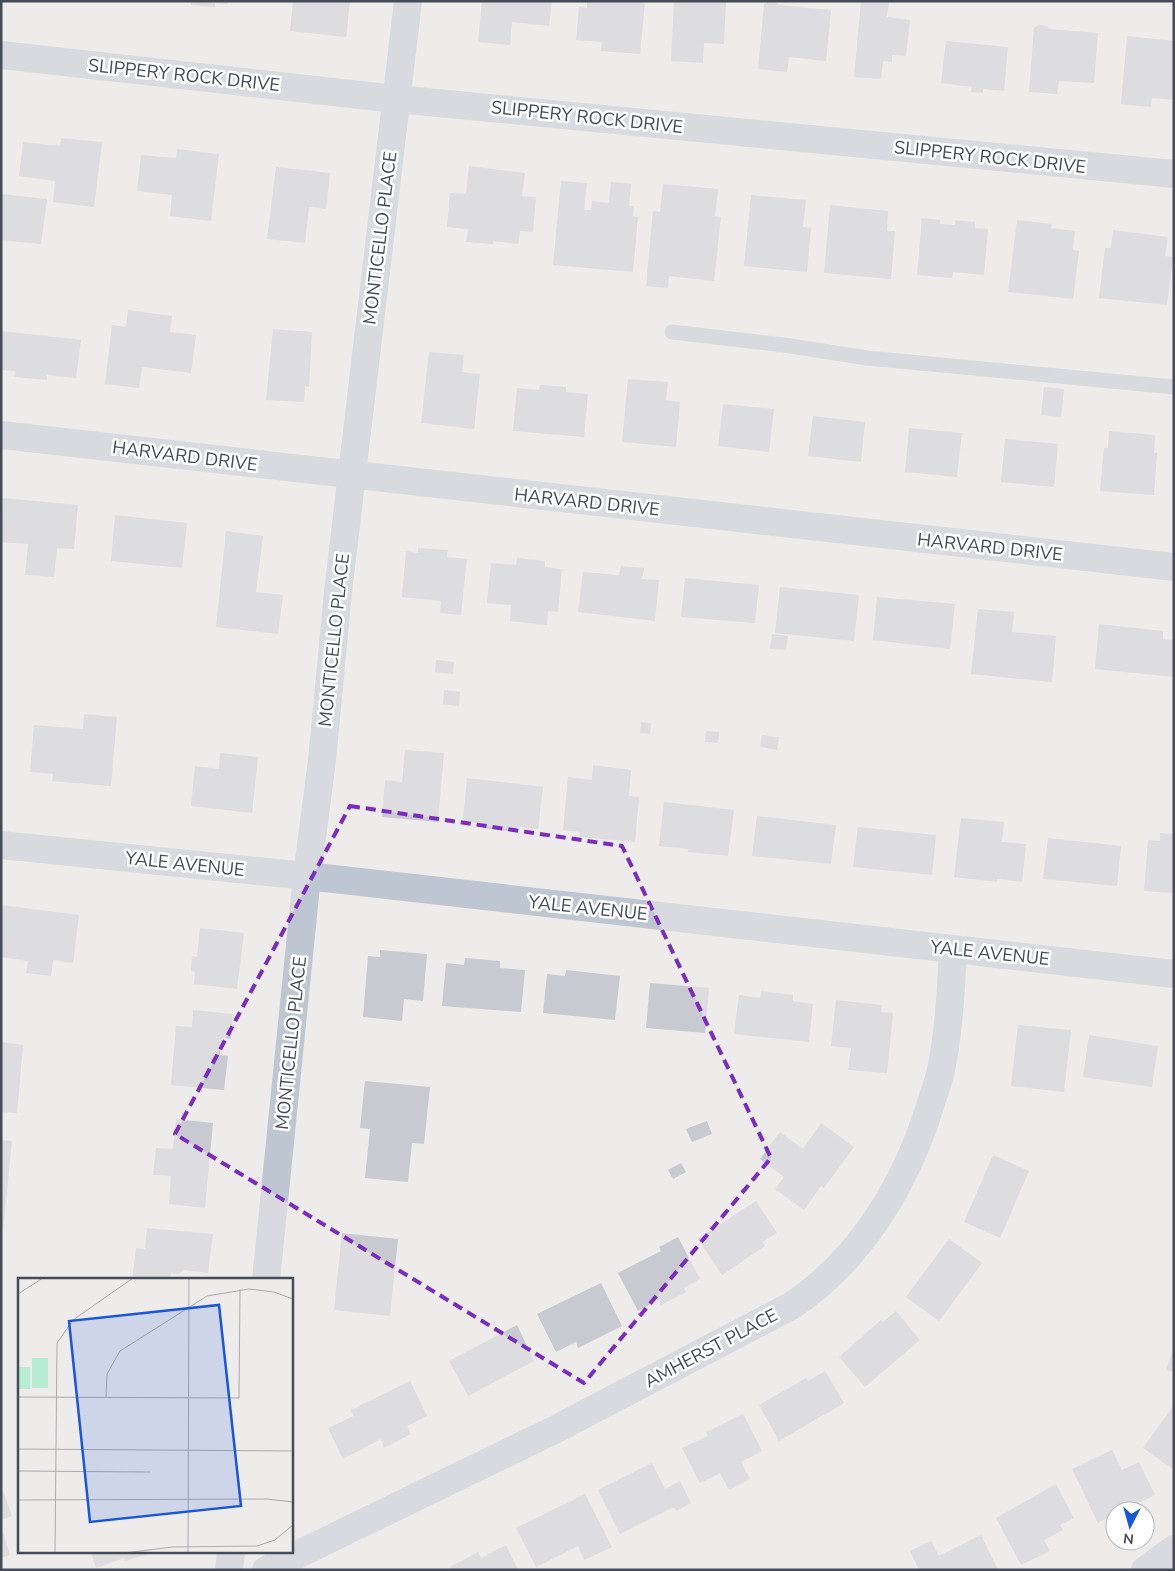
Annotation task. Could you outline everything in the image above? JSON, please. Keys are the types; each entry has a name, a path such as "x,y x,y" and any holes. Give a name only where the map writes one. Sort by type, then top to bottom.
{"street":[{"name":"MONTICELLO PLACE","path":"266,1278 307,876 322,760 338,592 408,1"},
{"name":"SLIPPERY ROCK DRIVE","path":"1,55 396,99 1174,174"},
{"name":"HARVARD DRIVE","path":"1,435 1174,568"},
{"name":"YALE AVENUE","path":"1,845 307,876 1174,974"},
{"name":"AMHERST PLACE","path":"266,1570 556,1428 791,1306 808,1295 845,1260 879,1216 904,1172 924,1127 940,1073 949,1024 953,949"},
{"path":"1146,1570 1174,1550"},
{"path":"229,1570 231,1554"}],"lane":[{"path":"672,332 867,358 1174,387"}],"highlighted area":[{"path":"350,806 622,846 771,1158 584,1383 175,1134"}],"building":[{"path":"191,1 228,1 227,4 215,3 215,7 191,5"},
{"path":"293,1 350,1 346,37 290,31"},
{"path":"482,1 552,1 549,26 512,22 510,45 478,42"},
{"path":"587,1 636,1 645,3 640,54 601,51 602,42 576,40 579,7 587,8"},
{"path":"674,1 726,1 724,44 704,43 703,63 671,61"},
{"path":"861,1 889,1 887,17 910,20 906,56 892,55 892,62 883,61 881,79 854,77"},
{"path":"776,2 779,5 831,10 826,61 789,57 787,72 758,69 764,4"},
{"path":"1039,25 1047,26 1049,29 1098,33 1094,83 1059,81 1057,94 1029,92 1034,28"},
{"path":"1127,36 1174,41 1174,100 1152,98 1151,107 1121,104"},
{"path":"946,41 1008,47 1004,91 983,89 983,93 971,92 972,87 941,83"},
{"path":"61,138 102,142 94,207 53,202 55,181 19,176 23,142 60,146"},
{"path":"177,149 219,154 211,221 170,216 172,195 137,191 141,155 176,158"},
{"path":"469,166 525,173 522,196 536,197 533,232 520,231 518,244 493,241 493,244 466,242 468,229 447,227 450,193 466,194"},
{"path":"276,167 330,173 326,209 309,207 305,243 267,239"},
{"path":"561,181 587,183 584,210 591,210 592,201 609,203 611,182 631,184 629,206 634,206 633,216 638,217 633,272 553,265"},
{"path":"663,184 718,189 715,216 721,217 714,281 669,276 668,288 646,286 653,211 660,212"},
{"path":"1,194 47,199 41,244 1,240"},
{"path":"751,195 806,200 803,227 811,228 807,272 744,266"},
{"path":"830,205 888,211 887,231 895,231 891,279 824,273"},
{"path":"922,218 940,220 940,224 955,225 955,220 975,222 975,228 988,229 984,275 953,272 952,278 917,275"},
{"path":"1017,220 1052,224 1051,228 1075,231 1073,250 1079,251 1073,299 1008,292"},
{"path":"1113,230 1168,237 1165,256 1173,257 1167,305 1099,298 1105,248 1111,248"},
{"path":"128,310 172,316 170,332 196,335 191,373 142,367 139,388 105,384 112,325 126,327"},
{"path":"273,329 312,332 309,387 305,386 304,402 266,400"},
{"path":"1,331 81,340 76,378 47,375 47,380 14,377 15,371 1,370"},
{"path":"429,352 464,355 462,372 480,374 474,429 421,423"},
{"path":"628,379 668,382 666,400 680,402 676,447 622,442"},
{"path":"540,385 566,387 566,392 588,394 584,437 513,431 517,388 539,390"},
{"path":"1044,387 1064,389 1061,417 1041,415"},
{"path":"723,404 774,409 769,452 718,446"},
{"path":"813,416 865,422 861,462 808,456"},
{"path":"909,428 962,433 957,477 905,472"},
{"path":"1109,431 1155,435 1154,453 1157,453 1154,495 1100,491 1104,448 1108,448"},
{"path":"1005,439 1058,444 1054,487 1001,482"},
{"path":"3,498 78,505 74,549 57,548 54,577 25,575 28,544 1,542"},
{"path":"115,515 187,523 182,568 111,561"},
{"path":"226,531 263,536 256,592 283,595 278,634 216,627"},
{"path":"418,548 448,550 447,557 467,559 461,615 440,613 441,601 402,597 406,551 418,553"},
{"path":"517,558 545,561 545,567 562,569 558,612 548,611 547,625 510,621 511,605 487,603 491,563 516,565"},
{"path":"621,566 644,568 642,579 659,580 655,621 578,612 583,572 619,575"},
{"path":"685,578 759,585 755,623 681,617"},
{"path":"780,587 859,595 854,641 775,633"},
{"path":"877,597 955,604 950,649 873,640"},
{"path":"978,609 1014,612 1012,632 1056,636 1052,682 971,674"},
{"path":"1099,624 1163,631 1163,639 1174,640 1174,677 1095,669"},
{"path":"772,634 788,636 786,650 770,649"},
{"path":"436,660 454,662 453,674 435,672"},
{"path":"444,690 460,692 459,706 443,704"},
{"path":"84,714 117,717 111,786 52,781 53,774 30,772 34,725 83,729"},
{"path":"641,722 651,723 650,734 640,733"},
{"path":"706,731 719,732 718,743 705,742"},
{"path":"762,735 779,737 777,750 760,747"},
{"path":"405,750 444,753 438,822 382,817 385,780 402,782"},
{"path":"220,753 258,757 252,813 191,806 195,766 219,769"},
{"path":"593,765 631,770 629,796 639,797 635,842 579,837 580,832 563,830 568,777 592,780"},
{"path":"467,778 543,787 538,829 517,827 517,832 483,828 483,824 463,821"},
{"path":"664,802 734,810 728,856 688,852 688,849 659,846"},
{"path":"757,816 836,825 831,864 752,856"},
{"path":"961,818 1004,822 1002,842 1026,844 1022,882 997,879 997,882 954,877"},
{"path":"858,827 936,835 932,875 853,867"},
{"path":"1160,833 1174,834 1174,893 1144,891 1148,840 1160,841"},
{"path":"1048,838 1121,846 1117,886 1043,879"},
{"path":"1,905 79,915 73,963 53,960 51,976 26,973 28,961 1,957"},
{"path":"200,928 244,933 237,989 194,984 195,972 191,971 192,956 197,957"},
{"path":"380,950 427,954 423,1001 404,999 402,1021 363,1017 368,956 380,957"},
{"path":"465,958 500,961 500,968 525,970 521,1012 442,1006 446,963 464,965"},
{"path":"566,970 620,976 615,1020 543,1013 547,974 565,976"},
{"path":"650,983 709,988 705,1033 646,1028"},
{"path":"761,991 793,995 793,1001 813,1004 809,1042 734,1034 739,995 760,998"},
{"path":"836,1000 882,1005 881,1012 893,1013 887,1073 848,1070 851,1048 831,1046"},
{"path":"193,1010 233,1014 231,1039 222,1038 220,1055 228,1056 224,1090 171,1085 176,1026 192,1027"},
{"path":"1018,1025 1071,1030 1064,1092 1011,1086"},
{"path":"1089,1035 1158,1046 1152,1087 1083,1077"},
{"path":"1,1042 23,1045 17,1113 1,1112"},
{"path":"365,1081 430,1087 424,1144 412,1143 408,1182 365,1178 370,1129 360,1128"},
{"path":"176,1119 213,1123 205,1208 169,1204 171,1176 153,1175 156,1148 173,1149"},
{"path":"707,1121 712,1134 692,1142 686,1129"},
{"path":"821,1123 854,1147 824,1188 821,1186 804,1210 775,1189 784,1177 760,1159 780,1132 803,1149"},
{"path":"1,1140 12,1141 3,1230 1,1230"},
{"path":"993,1155 1029,1171 1000,1238 964,1222"},
{"path":"681,1163 686,1172 673,1179 668,1170"},
{"path":"756,1201 777,1233 762,1242 765,1246 722,1275 698,1239"},
{"path":"147,1228 213,1234 208,1273 185,1270 178,1274 171,1273 170,1278 132,1278 136,1248 145,1249"},
{"path":"342,1233 398,1239 390,1316 334,1310"},
{"path":"678,1237 700,1279 684,1288 686,1292 661,1305 658,1300 638,1311 618,1273 661,1251 659,1247"},
{"path":"949,1239 982,1263 939,1321 906,1297"},
{"path":"601,1283 622,1326 578,1348 576,1342 556,1352 537,1314"},
{"path":"896,1311 920,1340 865,1387 839,1357 881,1320 883,1322"},
{"path":"517,1325 534,1361 468,1396 449,1361"},
{"path":"1174,1348 1174,1372 1166,1370"},
{"path":"825,1371 844,1403 779,1441 759,1405 806,1378 808,1381"},
{"path":"410,1381 427,1416 407,1426 411,1434 384,1448 381,1439 343,1459 328,1428 354,1416 351,1410"},
{"path":"1174,1405 1174,1470 1143,1448"},
{"path":"743,1414 762,1451 741,1462 750,1479 729,1490 720,1473 700,1483 682,1448 708,1436 706,1432"},
{"path":"1112,1450 1122,1470 1139,1462 1155,1495 1143,1501 1105,1501 1105,1519 1098,1523 1072,1469"},
{"path":"652,1463 665,1489 680,1481 691,1503 676,1511 674,1507 620,1534 598,1490"},
{"path":"1056,1484 1074,1518 1060,1525 1063,1530 1044,1540 1050,1551 1021,1565 996,1518"},
{"path":"1,1485 12,1516 1,1520"},
{"path":"585,1494 612,1547 584,1560 578,1546 536,1567 516,1528"},
{"path":"1,1530 10,1555 1,1558"},
{"path":"981,1535 998,1570 919,1570 910,1551 931,1541 939,1556"},
{"path":"506,1545 518,1570 452,1570 450,1567 478,1552 481,1558"},
{"path":"92,1554 148,1554 125,1561 124,1558 96,1568"}]}
